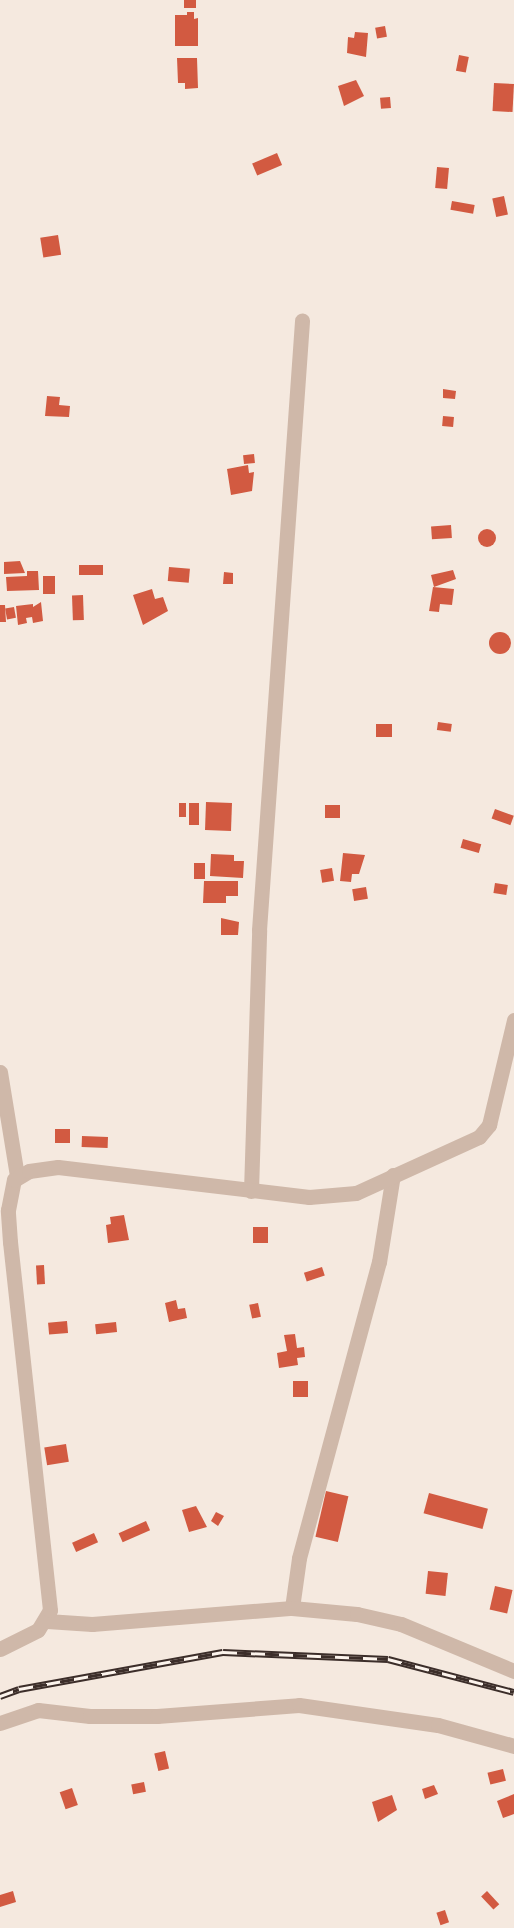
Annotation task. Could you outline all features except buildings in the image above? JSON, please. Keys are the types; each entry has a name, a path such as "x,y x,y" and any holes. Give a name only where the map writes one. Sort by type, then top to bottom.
{"street":[{"path":"251,1191 259,930 302,321"},
{"path":"17,1176 58,1167 251,1191 336,1197 376,1186 393,1175 479,1137 489,1125 514,1020"},
{"path":"0,1072 17,1176 8,1210 10,1242 50,1599 47,1621 38,1630 0,1649"},
{"path":"292,1608 299,1558 379,1262 393,1175"},
{"path":"47,1621 92,1624 292,1608 357,1614 401,1624 514,1671"},
{"path":"0,1723 38,1710 90,1716 157,1716 299,1706 438,1725 514,1746"}],"railway":[{"path":"0,1696 19,1689 223,1652 388,1659 514,1692"}]}
